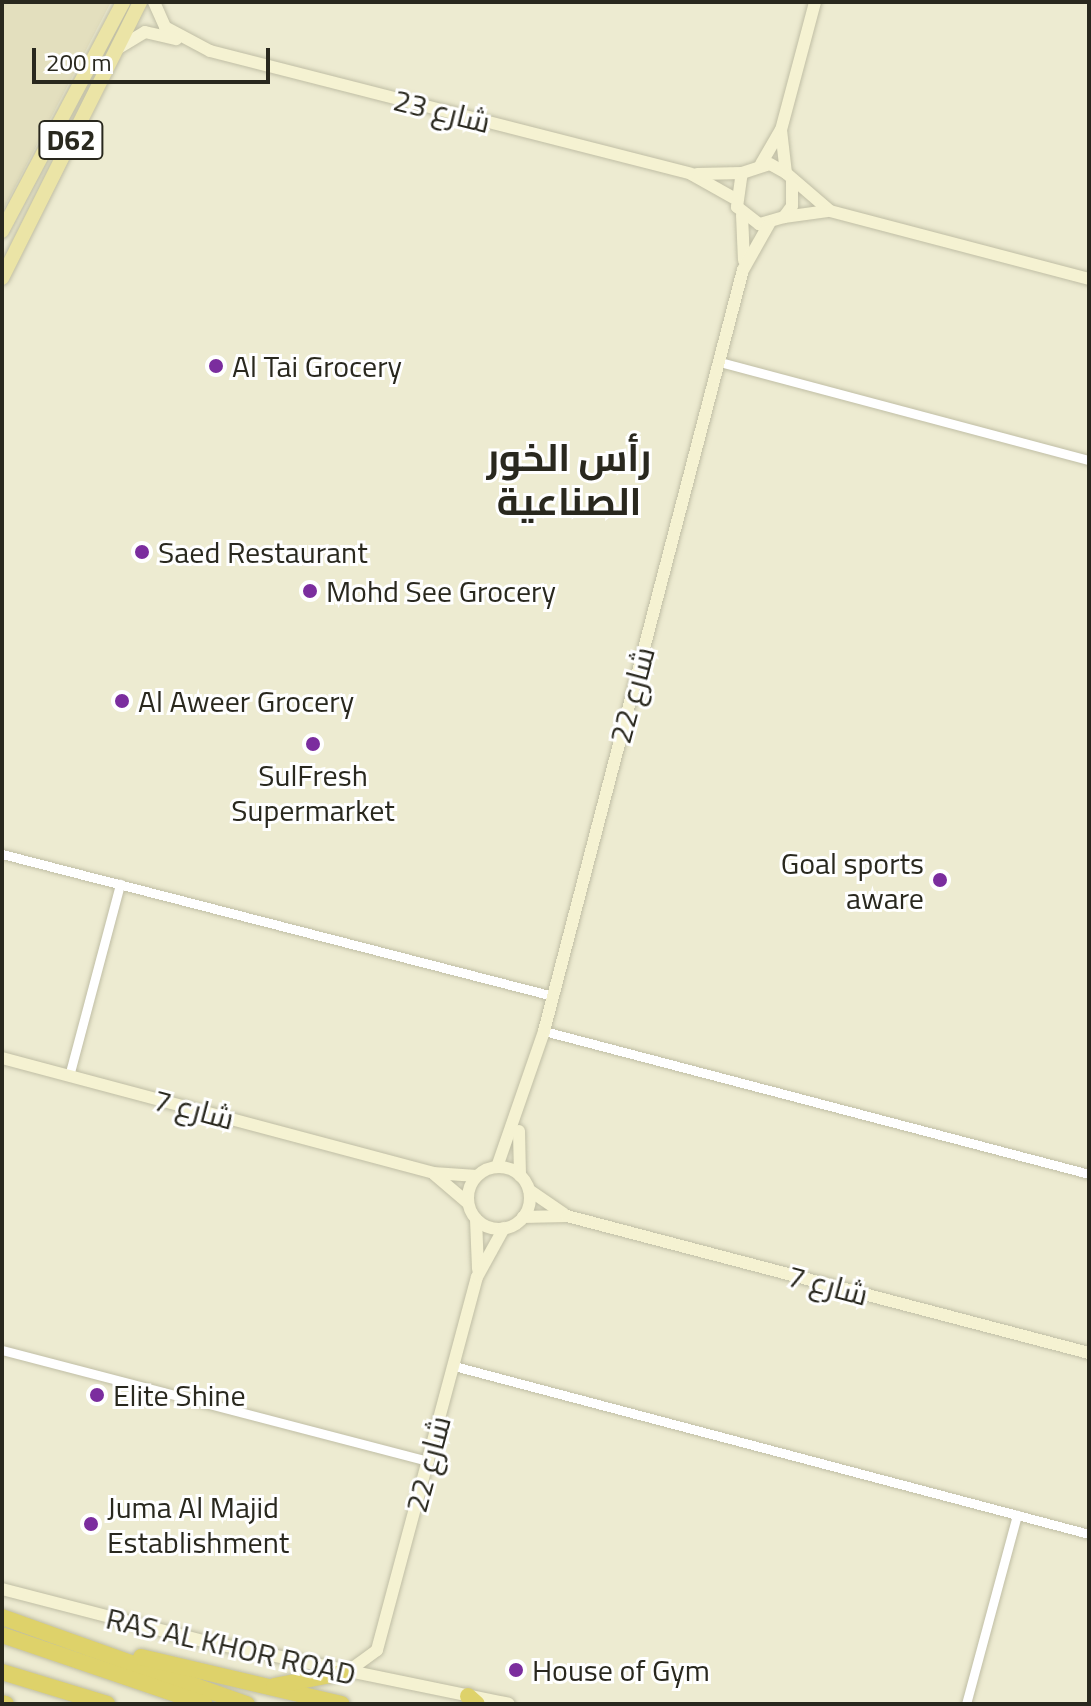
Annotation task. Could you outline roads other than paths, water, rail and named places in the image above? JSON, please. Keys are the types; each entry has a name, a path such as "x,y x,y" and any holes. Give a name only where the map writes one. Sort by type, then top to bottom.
{"highway":[{"path":"2,1617 106,1651 247,1704"},
{"path":"2,1635 205,1704"},
{"path":"106,1651 342,1704"},
{"path":"2,1672 107,1704"},
{"path":"263,1688 347,1672"}],"main road":[{"name":"D62","path":"2,231 123,2"},
{"name":"D62","path":"2,278 111,67 140,2"},
{"path":"70,144 72,162"},
{"path":"2,245 19,199"}],"street":[{"name":"شارع 23","path":"154,2 165,27 195,42"},
{"path":"815,2 781,130 761,164 742,173 734,198 742,215 769,224 784,217 830,211 1089,279"},
{"name":"شارع 23","path":"111,67 145,32 195,42 691,174 734,198"},
{"path":"781,130 792,206 784,217"},
{"path":"761,164 789,176 830,211"},
{"name":"شارع 23","path":"691,174 742,173"},
{"name":"شارع 22","path":"497,1167 519,1120 544,1031 720,362 743,270 742,215"},
{"name":"شارع 22","path":"743,270 769,224"},
{"path":"720,362 1089,460"},
{"path":"2,854 553,996"},
{"path":"69,1076 120,884"},
{"path":"544,1031 1089,1174"},
{"name":"شارع 7","path":"2,1058 433,1173"},
{"name":"شارع 22","path":"519,1120 520,1176"},
{"path":"497,1167 520,1176 529,1190 523,1217 504,1228 476,1219 468,1203 433,1173 477,1176 497,1167"},
{"path":"468,1203 477,1176"},
{"name":"شارع 7","path":"529,1190 567,1216"},
{"name":"شارع 7","path":"523,1217 567,1216 1089,1353"},
{"name":"شارع 22","path":"476,1219 477,1277"},
{"name":"شارع 22","path":"377,1650 477,1277 504,1228"},
{"path":"2,1350 429,1461"},
{"path":"454,1366 1089,1534"},
{"path":"966,1704 1017,1515"},
{"name":"RAS AL KHOR ROAD","path":"2,1589 347,1672 473,1700 509,1704"},
{"path":"347,1672 377,1650 392,1682"}],"place":[{"name":"Al Tai Grocery","path":"216,366"},
{"name":"Saed Restaurant","path":"142,552"},
{"name":"Mohd See Grocery","path":"310,591"},
{"name":"Al Aweer Grocery","path":"122,701"},
{"name":"SulFresh Supermarket","path":"313,744"},
{"name":"Goal sports aware","path":"940,880"},
{"name":"Elite Shine","path":"97,1395"},
{"name":"Juma Al Majid Establishment","path":"91,1524"},
{"name":"House of Gym","path":"516,1670"}],"district":[{"name":"رأس الخور الصناعية","path":"569,480"}]}
